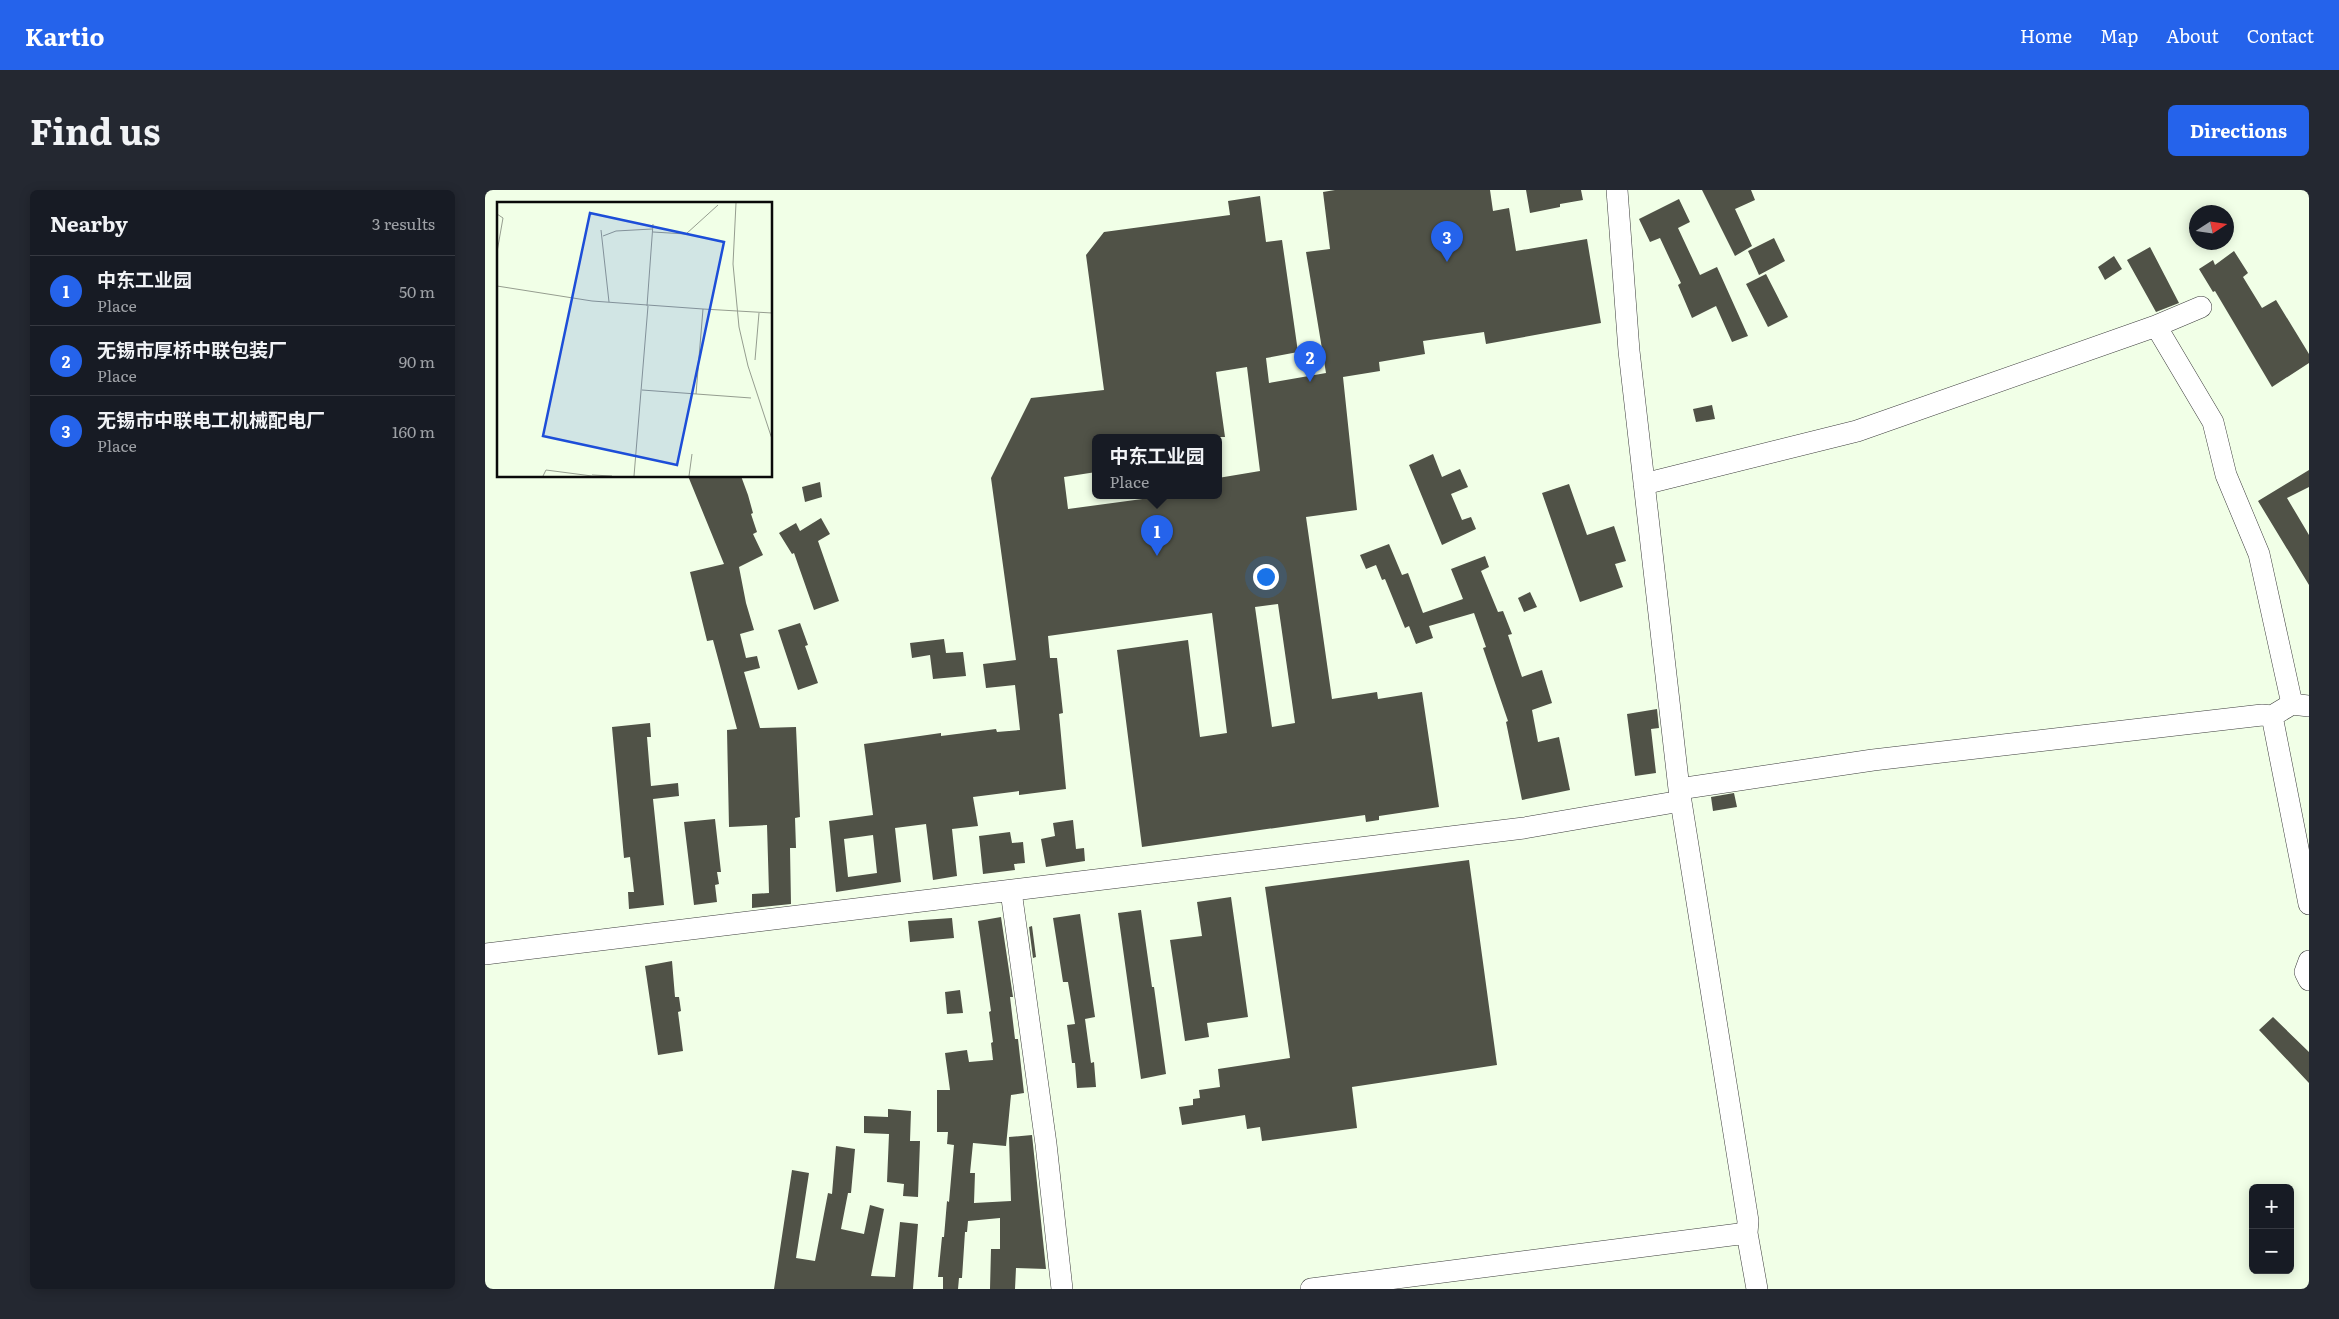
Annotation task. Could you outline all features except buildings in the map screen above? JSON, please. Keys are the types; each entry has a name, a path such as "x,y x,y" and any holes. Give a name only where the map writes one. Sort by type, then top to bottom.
{"street":[{"path":"1617,190 1629,351 1680,795 1757,1289"},
{"path":"1644,484 1857,431 2156,326 2201,307"},
{"path":"485,954 1524,828 1680,795 1873,760 2263,714 2272,716 2301,705 2259,554 2226,474 2213,422 2156,326"},
{"path":"2272,716 2309,904"},
{"path":"1011,891 1045,1144 1062,1289"},
{"path":"2309,961 2305,972 2309,980"},
{"path":"1311,1289 1747,1233"}],"place":[{"name":"无锡市中联电工机械配电厂","path":"1447,262"},
{"name":"无锡市厚桥中联包装厂","path":"1310,382"},
{"name":"中东工业园","path":"1157,556"}]}
